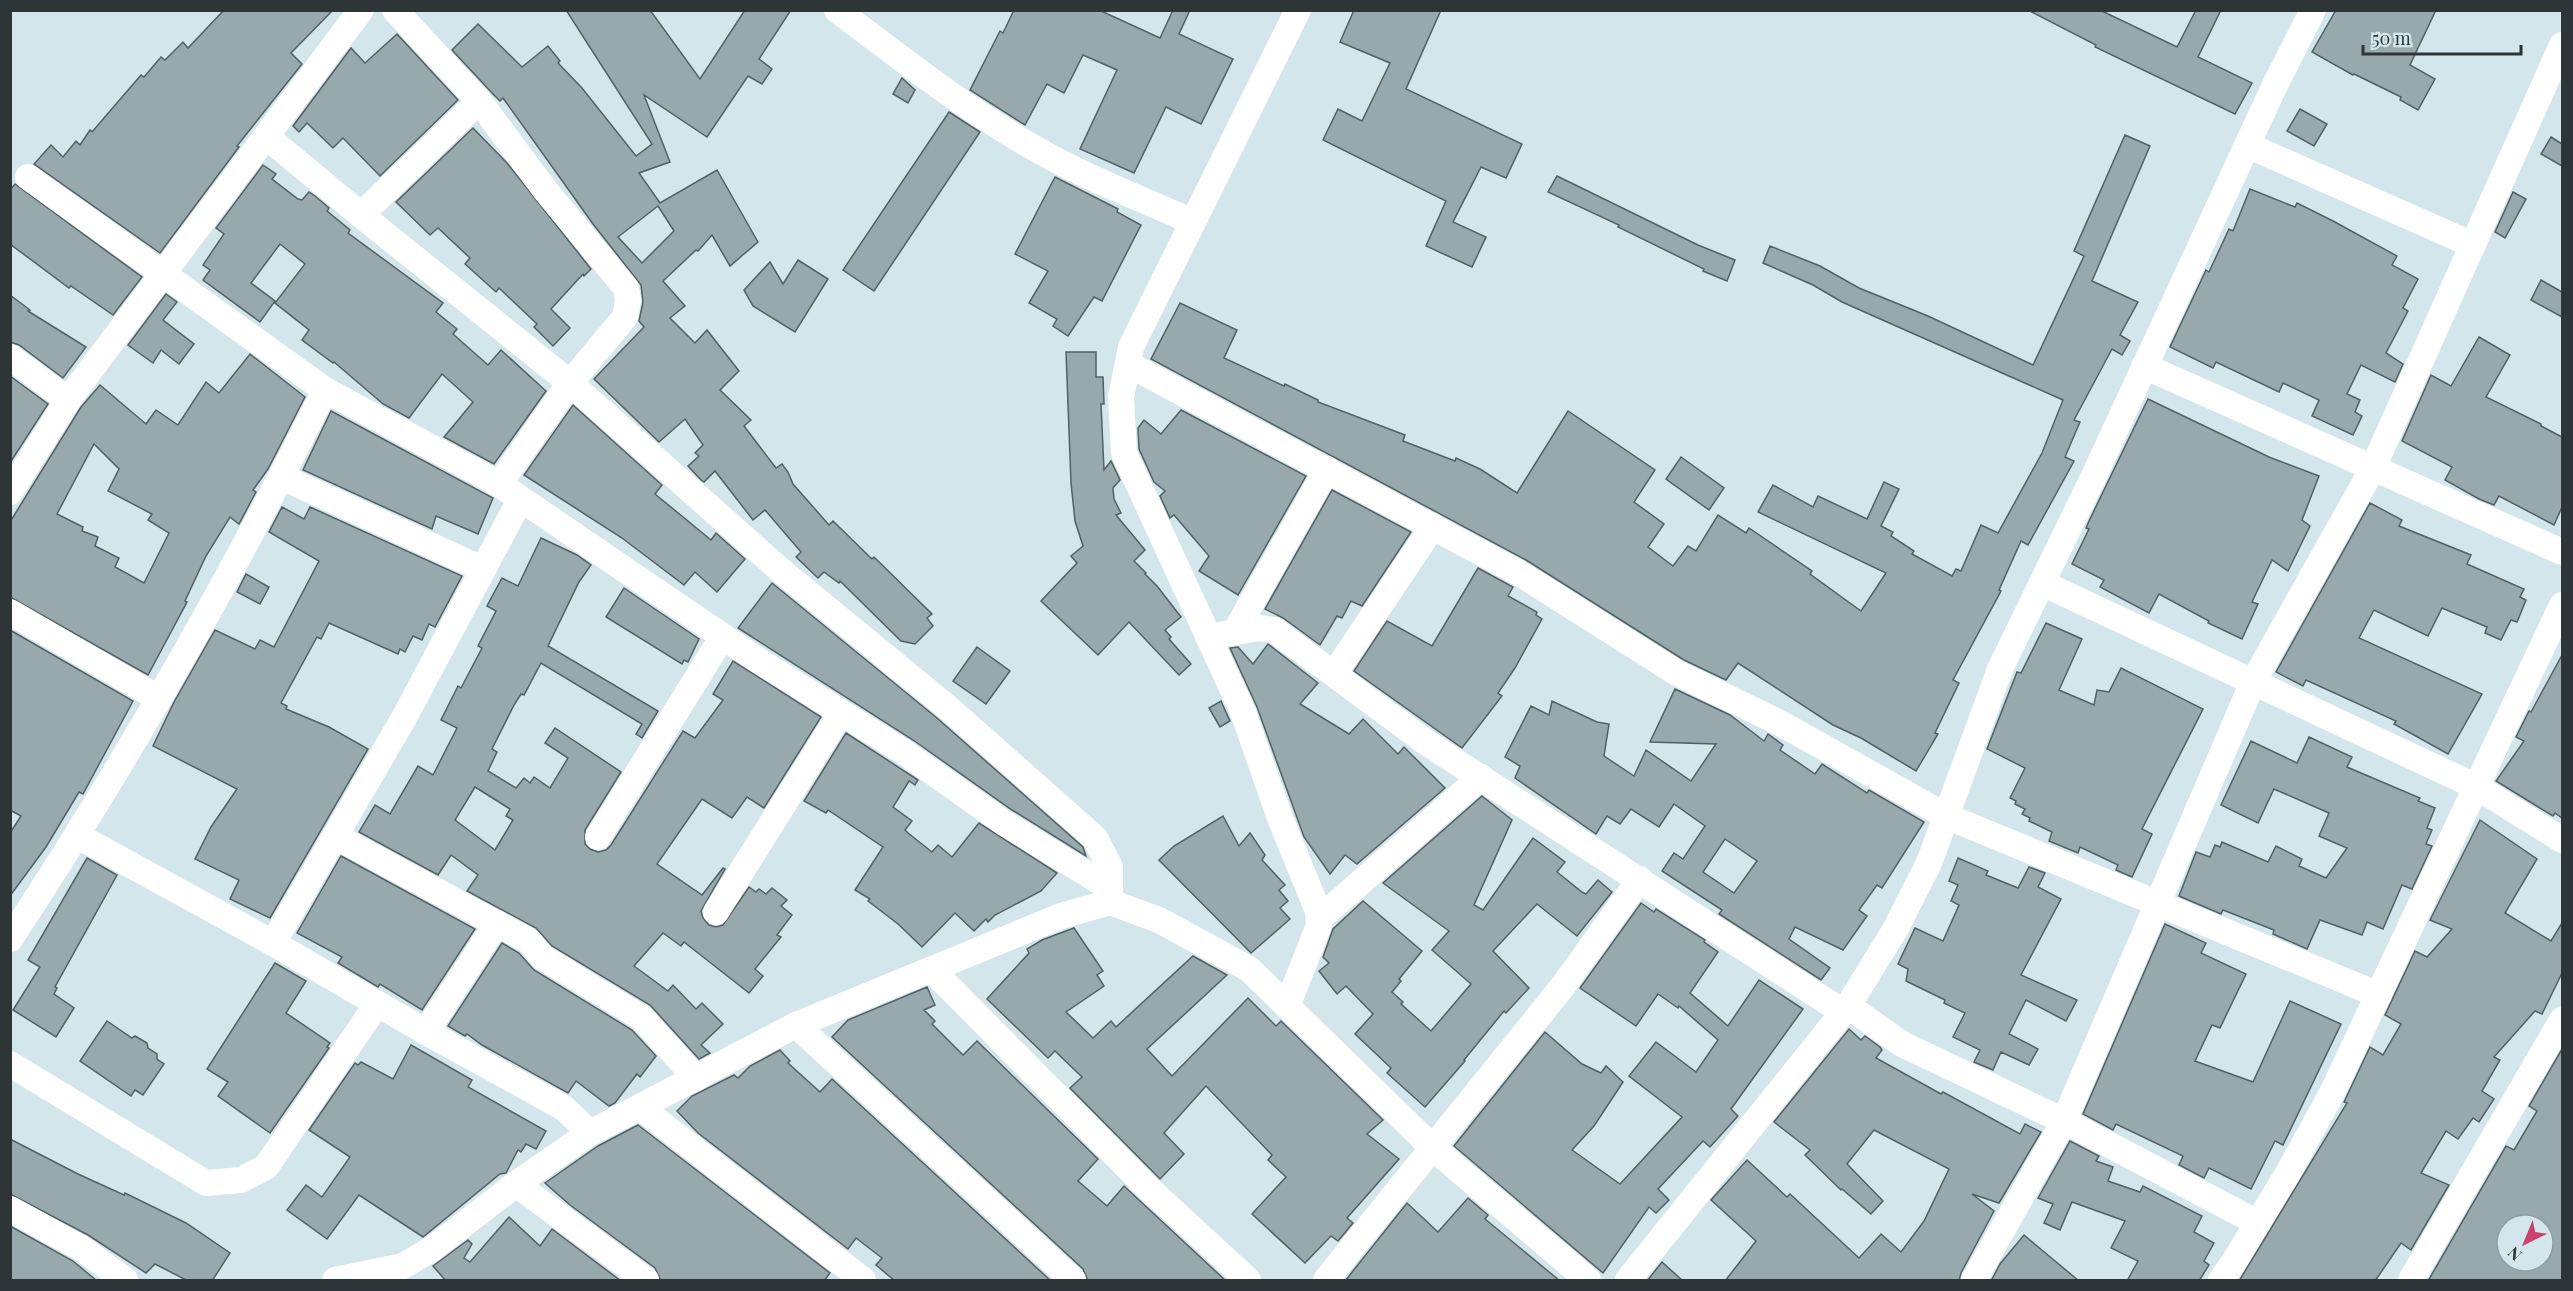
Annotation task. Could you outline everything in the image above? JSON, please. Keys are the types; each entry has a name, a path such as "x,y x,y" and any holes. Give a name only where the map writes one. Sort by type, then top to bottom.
{"street":[{"path":"10,492 68,400 361,10"},
{"path":"395,10 478,101 545,190 626,288 628,300 625,317 570,383 499,484"},
{"path":"837,10 966,107 1035,149 1095,180 1193,222"},
{"path":"1288,1004 1320,918 1280,818 1243,712 1125,453 1121,397 1131,347 1298,10"},
{"path":"1628,1281 1846,1009 1896,927 1929,863 2000,669 2313,10"},
{"path":"1974,1281 2064,1121 2253,682 2373,468 2562,45"},
{"path":"361,215 478,101"},
{"path":"267,137 570,383 779,569 947,707 1095,838 1110,867 1110,895"},
{"path":"2247,145 2473,245"},
{"path":"28,177 325,390 499,484 723,636 904,752 1004,823 1093,879 1110,895 1249,969 1288,1004 1432,1147 1588,1281"},
{"path":"10,357 68,400"},
{"path":"1128,364 1519,573 1677,673 1782,724 1946,816 2379,995"},
{"path":"2144,366 2562,552"},
{"path":"10,939 78,836 158,698 282,477 325,390"},
{"path":"1235,632 1327,469"},
{"path":"282,477 482,569"},
{"path":"273,943 405,716 520,500"},
{"path":"1334,674 1433,526"},
{"path":"2042,583 2477,787 2562,840"},
{"path":"2220,1281 2258,1223 2332,1093 2562,605"},
{"path":"10,612 158,698"},
{"path":"1208,637 1258,628 1274,630 1427,743 1902,1044 2064,1121 2258,1223"},
{"path":"598,837 723,636"},
{"path":"716,912 841,712"},
{"path":"1320,918 1481,777"},
{"path":"78,836 273,943 426,1032 564,1108 590,1133"},
{"path":"336,836 529,941 542,957 642,1018 696,1078"},
{"path":"1326,1281 1563,986 1640,879"},
{"path":"336,1280 403,1266 432,1249 516,1185 590,1133 796,1024 1110,895"},
{"path":"426,1032 497,923"},
{"path":"932,970 1147,1187 1248,1281"},
{"path":"10,1064 206,1183 241,1180 266,1167 377,1004"},
{"path":"2411,1281 2562,1020"},
{"path":"796,1024 1073,1281"},
{"path":"641,1108 863,1281"},
{"path":"516,1185 646,1281"},
{"path":"10,1209 81,1248 125,1281"}],"building":[{"path":"224,10 333,10 291,53 302,64 237,146 239,147 160,253 34,164 51,145 63,157 76,141 80,145 90,130 92,132 141,75 144,77 161,57 165,60 183,42 188,48"},
{"path":"566,10 650,10 700,79 745,10 791,10 759,59 772,69 762,84 748,76 707,137 644,95 670,162 639,173 660,203 717,170 758,242 730,266 712,235 698,251 696,250 663,281 685,306 670,318 695,343 707,330 739,371 720,390 751,420 744,426 776,468 782,464 793,484 829,525 833,521 872,559 874,557 932,614 927,618 933,626 915,644 901,641 840,581 839,583 824,572 818,578 796,557 801,552 765,510 753,520 715,471 704,482 701,480 688,466 699,456 695,453 703,445 685,419 659,442 594,379 644,327 639,321 643,302 641,285 593,224 503,98 500,101 452,50 478,24 522,67 548,46 560,61 558,63 582,88 636,156 652,144","holes":["658,206 674,231 642,263 618,237"]},
{"path":"1014,10 1099,10 1160,38 1173,10 1190,10 1179,34 1233,59 1201,124 1166,107 1134,173 1080,149 1117,70 1083,55 1064,93 1047,84 1025,125 970,90 1000,31 1003,33"},
{"path":"1354,10 1441,10 1406,89 1522,144 1506,178 1481,167 1453,222 1486,237 1472,267 1426,246 1446,201 1323,140 1338,109 1362,121 1390,63 1340,42"},
{"path":"2028,10 2100,10 2177,47 2196,10 2221,10 2198,57 2252,83 2235,114 2095,47 2096,45"},
{"path":"2336,10 2436,10 2410,65 2435,79 2418,110 2400,100 2401,97 2353,75 2312,52"},
{"path":"397,34 458,100 380,176 343,138 333,148 307,123 299,132 293,126 351,48 365,63"},
{"path":"902,78 915,90 908,103 893,94"},
{"path":"2300,109 2327,124 2314,146 2287,131"},
{"path":"949,112 980,132 874,291 843,270"},
{"path":"473,128 507,163 591,269 584,276 583,274 551,309 570,328 553,346 534,327 537,324 499,288 496,292 465,264 470,258 438,228 430,235 396,202"},
{"path":"2125,135 2150,146 2092,281 2138,302 2120,335 2130,341 2122,355 2112,349 2074,420 2080,422 2065,457 2074,461 2028,545 2021,541 1999,590 2001,591 1953,680 1959,683 1935,733 1938,734 1916,771 1861,738 1833,725 1738,663 1726,680 1684,660 1526,560 1151,359 1180,303 1237,330 1224,358 1284,386 1285,384 1318,402 1405,435 1403,441 1455,461 1456,458 1480,469 1517,493 1568,411 1655,470 1634,502 1664,524 1648,547 1673,566 1688,546 1696,551 1718,515 1746,533 1749,528 1812,571 1810,574 1861,611 1886,573 1758,512 1773,485 1813,507 1818,496 1867,519 1884,482 1899,489 1881,526 1893,532 1891,536 1914,551 1912,554 1952,576 1956,569 1961,571 1981,525 1998,533 2042,453 2063,400 1842,302 1813,285 1763,263 1770,246 1820,266 1859,288 1928,316 2033,365 2084,256 2074,251"},
{"path":"2551,137 2562,144 2562,166 2541,154"},
{"path":"263,165 276,174 272,179 298,199 302,200 309,192 315,196 329,208 327,211 350,230 348,233 443,303 436,312 457,329 453,334 488,365 501,350 546,391 494,464 444,437 473,402 442,374 409,418 383,404 334,362 302,340 309,330 275,303 305,264 280,244 251,283 275,301 260,322 203,280 210,270 203,265 224,234 216,228"},
{"path":"1557,176 1698,245 1735,260 1727,281 1618,227 1619,225 1548,192"},
{"path":"1055,177 1118,209 1117,212 1141,225 1102,301 1094,297 1068,336 1053,326 1057,319 1029,303 1048,271 1015,254"},
{"path":"15,184 142,277 113,315 71,286 69,288 10,244 10,190"},
{"path":"2250,189 2295,207 2297,203 2333,221 2397,256 2392,265 2418,279 2403,308 2408,311 2386,353 2403,364 2395,382 2361,365 2347,394 2360,400 2355,412 2362,416 2353,435 2312,416 2319,400 2283,383 2279,392 2216,362 2213,368 2170,347 2206,270 2209,272 2229,229 2233,231"},
{"path":"2513,192 2526,199 2505,238 2495,232"},
{"path":"798,260 828,279 795,332 753,306 744,290 770,262 783,284"},
{"path":"2541,280 2562,292 2562,317 2531,300"},
{"path":"166,294 177,302 163,320 194,344 179,364 161,350 153,363 128,345"},
{"path":"10,295 30,310 28,311 86,347 63,378 19,345 10,342"},
{"path":"2479,337 2510,355 2486,397 2562,437 2562,507 2554,525 2499,496 2494,505 2479,499 2445,480 2452,467 2402,441 2431,375 2451,386"},
{"path":"1066,352 1096,352 1096,377 1103,377 1104,404 1101,404 1104,470 1111,461 1120,480 1113,488 1114,499 1121,513 1116,515 1145,550 1134,561 1181,617 1165,630 1171,637 1169,639 1191,664 1179,675 1129,622 1098,655 1041,601 1077,563 1071,556 1083,546 1075,521 1071,483"},
{"path":"250,354 305,397 268,469 253,490 256,492 239,524 230,517 206,556 185,601 187,602 148,675 10,597 10,522 81,407 100,385 146,424 156,410 178,425 206,382 219,393","holes":["94,444 119,469 108,491 152,514 148,520 169,533 144,583 115,567 119,558 95,546 98,537 82,531 83,527 57,514"]},
{"path":"10,376 48,404 10,463"},
{"path":"2148,399 2269,457 2319,476 2302,520 2310,526 2288,571 2272,560 2252,602 2258,604 2242,639 2208,623 2209,621 2159,594 2149,613 2100,587 2104,580 2072,564 2089,529 2086,528 2089,521"},
{"path":"573,405 662,485 655,494 711,540 716,533 745,559 717,592 695,572 684,585 622,538 524,475"},
{"path":"1181,410 1306,476 1238,595 1199,571 1209,556 1174,515 1170,518 1160,496 1165,491 1154,482 1139,449 1138,428 1144,420 1161,434"},
{"path":"331,411 493,498 478,534 436,516 432,529 303,470"},
{"path":"1681,457 1724,488 1709,510 1666,479"},
{"path":"1332,490 1411,532 1362,606 1351,601 1342,618 1337,616 1320,645 1283,618 1265,609"},
{"path":"2370,503 2402,520 2399,526 2471,555 2467,564 2524,589 2520,597 2526,600 2517,622 2511,620 2501,640 2485,633 2487,627 2442,608 2428,636 2374,610 2359,638 2482,694 2448,754 2394,724 2396,721 2306,680 2303,686 2276,672"},
{"path":"282,507 304,519 310,507 462,576 435,627 429,624 422,640 413,636 405,652 400,649 398,654 329,623 321,639 317,637 281,703 287,706 286,709 329,727 368,749 270,918 230,899 239,880 195,859 211,827 237,789 153,746 174,702 215,630 255,649 260,640 274,647 319,561 269,532"},
{"path":"541,538 577,555 591,565 579,582 548,646 658,711 642,738 636,734 642,724 541,663 524,695 521,694 514,705 492,749 497,752 488,771 516,788 524,778 530,783 534,777 550,788 568,758 545,743 555,728 621,772 585,830 585,844 590,849 598,852 606,850 611,845 683,731 695,738 723,700 713,694 733,661 821,717 764,808 747,797 732,818 702,799 657,864 702,895 723,868 725,869 701,911 709,925 716,927 723,925 749,887 756,892 759,889 766,894 772,888 787,900 781,906 792,915 777,935 781,937 755,969 763,976 749,993 684,942 681,946 663,933 634,966 668,991 673,985 696,1009 702,1003 723,1024 701,1045 710,1053 699,1059 650,1005 552,946 536,928 467,891 478,875 451,855 438,875 359,832 375,805 390,814 418,766 433,775 457,728 441,720 458,686 461,688 482,648 478,646 496,611 487,606 502,578 518,586","holes":["475,787 510,809 506,816 513,820 495,850 455,820"]},
{"path":"1478,568 1513,587 1508,596 1537,612 1536,615 1542,619 1515,668 1498,693 1502,696 1462,748 1354,671 1387,621 1432,646"},
{"path":"246,574 269,587 260,604 237,592"},
{"path":"772,583 937,718 1083,847 1086,856 1012,810 913,740 738,628"},
{"path":"624,588 699,639 688,662 684,660 682,664 606,617"},
{"path":"2046,623 2082,639 2059,690 2094,705 2097,690 2109,692 2121,668 2203,709 2142,829 2152,834 2132,877 2116,870 2118,865 2080,847 2078,853 2049,841 2052,832 2029,821 2030,818 2022,814 2025,809 2015,804 2016,801 2010,798 2025,768 1987,749 2017,672 2021,673"},
{"path":"10,630 133,701 83,794 79,792 46,847 10,896 10,833 21,816 10,810"},
{"path":"1268,644 1318,683 1300,704 1349,734 1363,719 1398,754 1404,747 1445,788 1357,864 1345,855 1330,874 1304,837 1257,707 1230,648 1238,647 1253,664"},
{"path":"977,647 1010,671 986,704 953,681"},
{"path":"2562,655 2562,818 2555,813 2553,816 2496,781 2524,741 2516,737"},
{"path":"1675,689 1730,715 1764,741 1768,734 1783,745 1780,750 1815,774 1822,764 1867,793 1869,790 1924,822 1882,888 1877,885 1859,910 1867,916 1843,950 1795,927 1789,939 1830,968 1821,980 1719,914 1722,910 1662,871 1674,853 1683,859 1705,826 1674,804 1659,827 1631,809 1620,824 1607,816 1596,834 1515,778 1520,766 1505,757 1531,706 1549,715 1552,701 1597,722 1609,724 1604,756 1634,776 1646,750 1691,781 1716,744 1650,742","holes":["1725,839 1757,861 1734,893 1703,872"]},
{"path":"1221,701 1230,721 1220,727 1209,708"},
{"path":"846,733 918,780 915,785 909,781 893,807 912,821 905,830 932,852 938,845 952,857 979,823 1057,873 1041,891 995,915 988,922 986,919 974,931 955,913 922,947 898,924 868,901 870,899 855,890 883,847 828,810 826,813 804,801"},
{"path":"2309,737 2352,757 2347,767 2420,798 2418,801 2435,808 2427,828 2432,830 2426,844 2432,846 2412,889 2402,885 2383,929 2367,922 2362,935 2320,920 2307,949 2273,934 2274,930 2223,910 2221,914 2179,896 2196,852 2210,857 2215,845 2220,847 2222,842 2268,862 2276,846 2302,859 2299,866 2326,878 2347,848 2319,836 2329,813 2274,789 2258,823 2221,805 2251,741 2297,763"},
{"path":"1482,796 1512,820 1474,905 1483,910 1533,838 1565,862 1557,872 1582,892 1586,894 1598,880 1612,892 1577,936 1537,904 1493,951 1529,988 1506,1013 1504,1011 1425,1107 1387,1073 1391,1068 1355,1034 1373,1014 1346,986 1337,994 1319,971 1329,963 1323,957 1333,929 1363,901 1422,951 1399,979 1401,981 1392,992 1403,1002 1401,1004 1431,1031 1471,984 1432,950 1449,931 1383,883"},
{"path":"1223,816 1239,846 1250,833 1265,855 1262,860 1285,885 1279,890 1288,901 1280,908 1290,919 1251,953 1159,860 1174,846"},
{"path":"2480,820 2537,859 2505,913 2551,941 2562,923 2562,973 2542,1014 2535,1011 2494,1057 2500,1060 2482,1091 2494,1099 2479,1122 2473,1118 2458,1139 2446,1131 2421,1173 2449,1185 2411,1250 2401,1243 2375,1281 2239,1281 2347,1103 2344,1102 2370,1047 2383,1055 2401,1024 2385,1015 2415,951 2427,957 2452,929 2430,920"},
{"path":"341,856 475,929 422,1010 380,984 378,987 338,963 342,957 297,933"},
{"path":"87,858 117,875 55,987 57,988 54,994 74,1008 56,1037 13,1010 40,967 28,960"},
{"path":"1958,858 1988,871 1986,875 2018,888 2029,867 2045,873 2038,887 2061,899 2021,975 2077,1000 2066,1021 2026,1000 2009,1034 2038,1049 2029,1065 2001,1052 1993,1070 1974,1062 1980,1050 1953,1037 1965,1013 1944,1003 1945,1000 1906,981 1908,969 1898,964 1915,928 1943,941 1959,905 1951,901 1958,885 1949,881"},
{"path":"1641,903 1654,912 1656,909 1705,940 1704,942 1718,952 1690,993 1728,1026 1759,980 1803,1009 1731,1109 1738,1116 1710,1147 1703,1141 1658,1189 1669,1200 1656,1213 1649,1207 1603,1273 1454,1146 1545,1032 1582,1064 1601,1073 1606,1066 1623,1082 1594,1126 1572,1150 1620,1184 1682,1117 1629,1076 1656,1042 1696,1072 1718,1040 1679,1006 1678,1008 1658,994 1636,1026 1580,988"},
{"path":"2165,924 2206,943 2201,953 2246,974 2220,1028 2212,1025 2195,1061 2253,1082 2290,1001 2341,1024 2283,1145 2275,1141 2251,1189 2209,1168 2204,1178 2179,1165 2183,1156 2116,1124 2113,1130 2083,1114"},
{"path":"1074,928 1103,971 1097,975 1104,986 1066,1012 1093,1038 1111,1021 1116,1027 1193,956 1227,975 1147,1049 1172,1076 1248,998 1276,1026 1281,1021 1383,1120 1367,1134 1399,1159 1347,1218 1353,1223 1338,1241 1331,1236 1305,1263 1252,1214 1286,1177 1268,1160 1272,1155 1206,1086 1164,1133 1184,1154 1160,1179 1070,1088 1082,1077 1055,1051 1048,1058 987,999 1029,953 1027,949 1042,940"},
{"path":"502,943 519,953 534,970 632,1030 656,1056 640,1077 637,1074 615,1103 609,1106 576,1081 568,1093 482,1045 467,1034 465,1036 448,1026"},
{"path":"275,963 306,981 286,1013 330,1043 327,1047 329,1048 270,1133 218,1096 228,1082 207,1069"},
{"path":"927,987 935,1005 924,1010 935,1021 932,1024 963,1055 977,1041 1098,1159 1078,1181 1107,1206 1124,1186 1226,1281 1088,1281 1083,1269 832,1037 848,1020"},
{"path":"107,1021 132,1038 135,1036 147,1043 148,1048 157,1054 157,1059 164,1064 143,1095 135,1090 131,1096 80,1061"},
{"path":"1849,1029 1861,1040 1865,1036 1880,1047 1882,1050 1876,1058 1941,1094 1943,1092 2020,1134 2025,1124 2041,1132 1999,1203 1972,1194 1994,1211 1959,1281 1725,1281 1756,1241 1711,1200 1747,1160 1787,1197 1790,1194 1859,1258 1881,1234 1901,1252 1924,1221 1949,1169 1874,1130 1847,1164 1883,1201 1871,1214 1841,1190 1805,1155 1810,1150 1774,1122"},
{"path":"411,1045 472,1080 468,1087 546,1131 536,1149 526,1144 521,1152 518,1150 506,1173 500,1174 423,1237 359,1195 327,1239 287,1210 306,1185 322,1197 350,1157 309,1130 355,1063 358,1065 361,1062 393,1079"},
{"path":"2562,1049 2562,1281 2428,1281 2506,1146 2514,1150 2537,1111 2529,1106"},
{"path":"780,1050 790,1061 788,1063 820,1092 832,1079 1051,1281 895,1281 876,1265 882,1258 856,1238 848,1249 698,1133 677,1111 692,1096 734,1075 738,1078 750,1066"},
{"path":"638,1125 830,1273 824,1281 661,1281 655,1268 570,1205 545,1183 598,1146"},
{"path":"10,1139 78,1174 124,1195 125,1193 186,1223 230,1253 212,1281 188,1281 155,1264 146,1273 88,1235 10,1194"},
{"path":"2070,1141 2099,1156 2096,1161 2113,1167 2108,1181 2140,1192 2143,1186 2202,1216 2194,1232 2214,1243 2204,1261 2209,1265 2199,1281 2127,1281 2138,1261 2111,1248 2125,1221 2072,1202 2060,1230 2044,1223 2053,1204 2038,1198"},
{"path":"1468,1198 1488,1215 1485,1219 1560,1281 1345,1281 1407,1203 1438,1232"},
{"path":"509,1217 540,1246 552,1229 621,1281 446,1281 433,1266 468,1240 472,1244 464,1258 470,1262"},
{"path":"10,1226 73,1261 97,1281 10,1281"},
{"path":"2024,1235 2079,1281 1991,1281 2000,1264"},
{"path":"1662,1262 1683,1281 1647,1281"}]}
